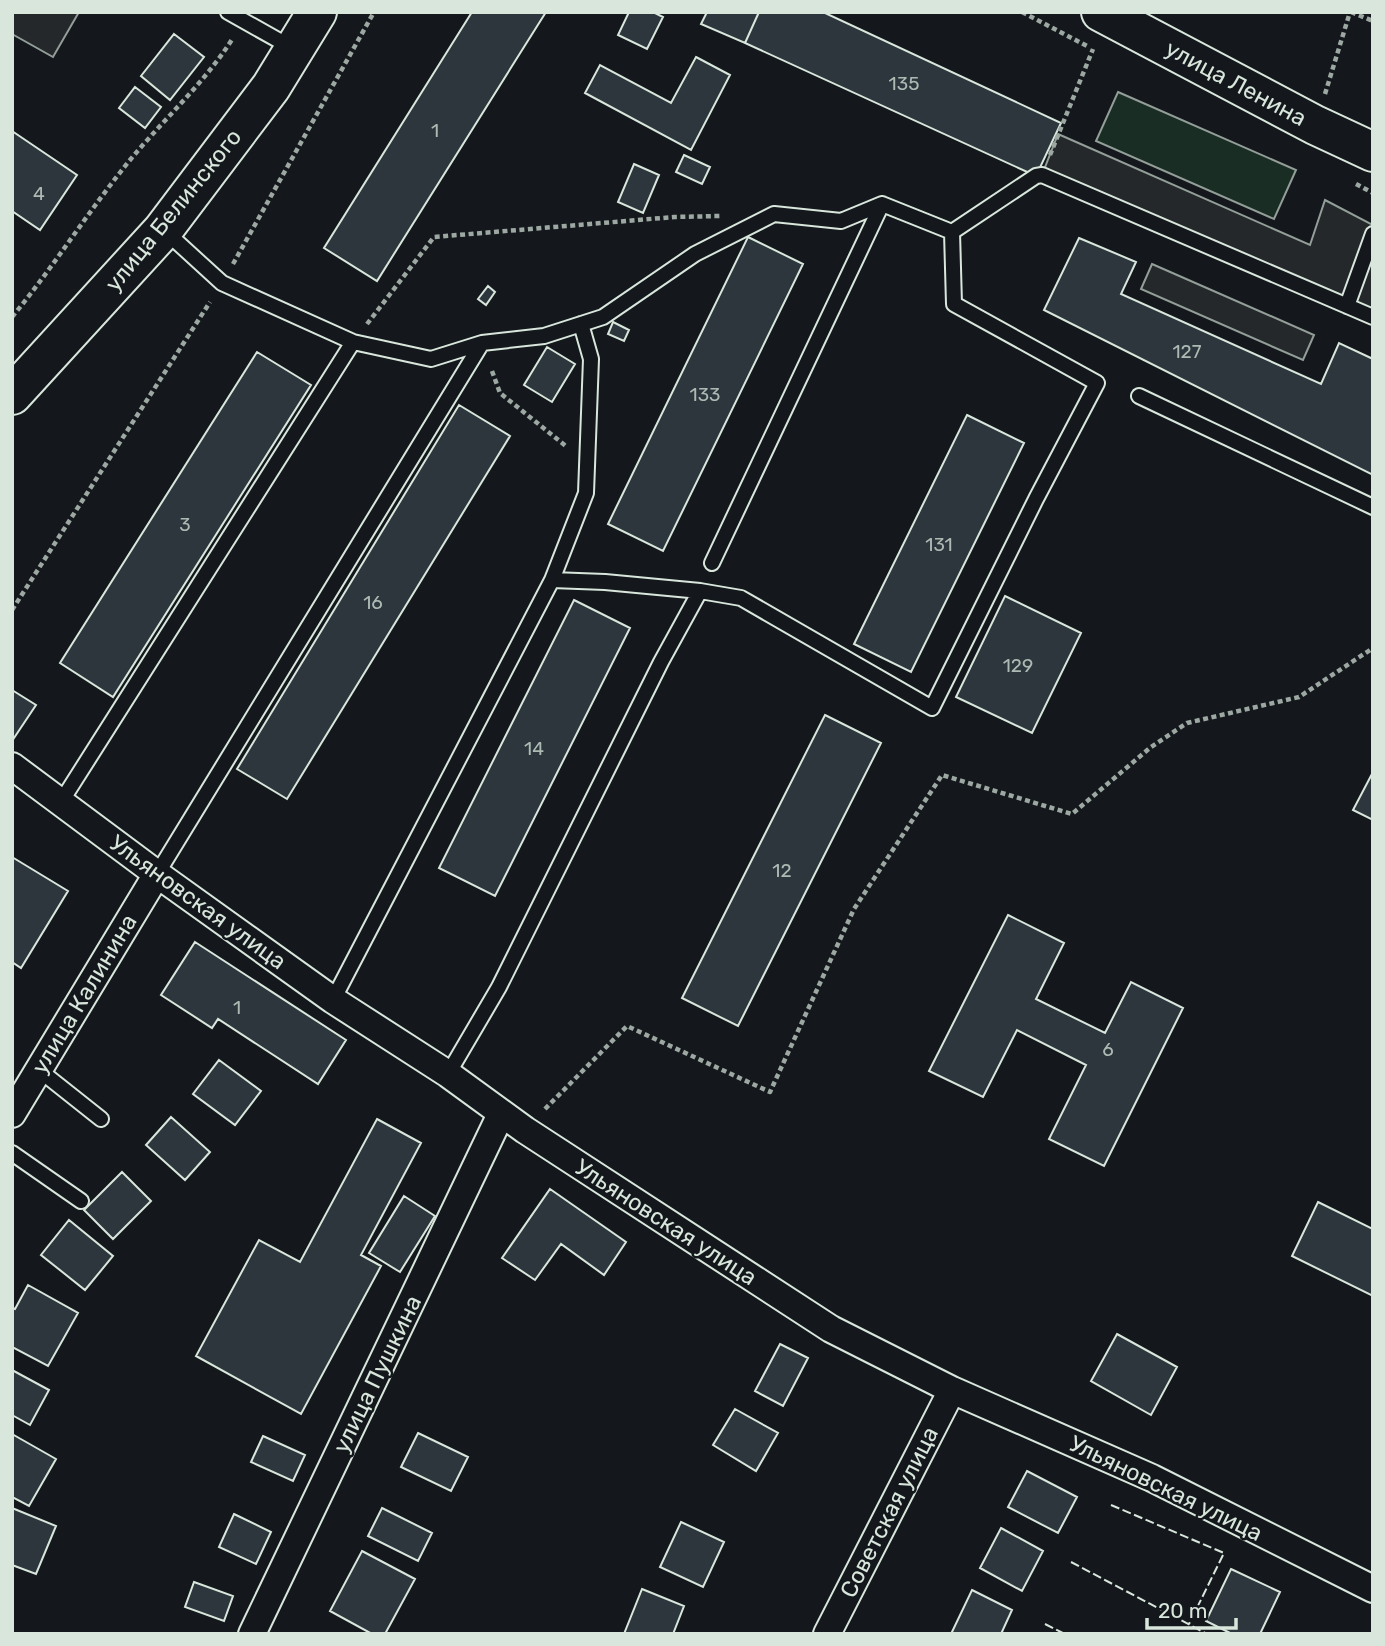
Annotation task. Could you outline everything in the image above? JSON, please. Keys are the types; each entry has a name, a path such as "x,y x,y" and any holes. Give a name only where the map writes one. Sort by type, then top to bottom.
{"main road":[{"name":"улица Белинского","path":"12,395 163,230 271,87 317,12"},
{"name":"улица Ленина","path":"1101,12 1315,125 1373,152"}],"street":[{"name":"Ульяновская улица","path":"12,766 157,874 334,1000 448,1074 525,1130 831,1329 952,1390 1152,1478 1373,1588"},
{"name":"улица Калинина","path":"12,1114 157,874"},
{"name":"улица Пушкина","path":"252,1634 501,1114"},
{"name":"Советская улица","path":"827,1634 952,1390"}],"lane":[{"path":"228,12 294,49"},
{"path":"953,232 1036,176 1042,175 1373,317"},
{"path":"163,230 222,283 353,342 431,359 482,343 544,336 603,317 695,254 774,214 841,221 882,204 953,232"},
{"path":"712,563 882,204"},
{"path":"552,580 605,582 741,598 932,708 1097,383 954,304 953,232"},
{"path":"1347,306 1373,234"},
{"path":"334,1000 552,580 586,493 591,359 581,324"},
{"path":"61,802 353,342"},
{"path":"157,874 482,343"},
{"path":"1139,396 1373,508"},
{"path":"448,1074 499,987 699,592"},
{"path":"38,1069 101,1119"},
{"path":"12,1153 81,1200"}],"path":[{"path":"12,610 222,283 374,12"},
{"path":"1315,125 1351,12 1373,21"},
{"path":"12,317 122,169 219,59 244,21"},
{"path":"1042,175 1093,49"},
{"path":"353,342 434,237 724,215"},
{"path":"482,343 500,393 587,462"},
{"path":"525,1130 627,1026 771,1092 854,909 942,775 1072,814 1151,747 1186,723 1299,697 1373,648"}],"green space":[{"path":"1118,92 1296,170 1274,219 1096,141"}],"shaded area":[{"path":"12,12 79,12 53,57 12,34"},
{"path":"1058,134 1310,245 1325,200 1373,225 1373,318 1042,175"},
{"path":"1152,264 1314,335 1303,360 1141,289"}],"building":[{"path":"472,12 546,12 377,281 324,248"},
{"path":"629,12 653,12 663,17 647,49 618,35"},
{"path":"707,12 759,12 745,43 701,24"},
{"path":"759,12 823,12 1061,123 1036,176 745,43"},
{"path":"174,34 204,57 170,100 141,76"},
{"path":"696,57 730,75 691,150 585,93 600,65 671,103"},
{"path":"135,87 161,107 145,128 119,108"},
{"path":"12,131 77,175 40,230 12,211"},
{"path":"684,155 710,167 702,184 676,172"},
{"path":"634,164 659,175 643,213 618,202"},
{"path":"748,237 803,264 663,551 608,524"},
{"path":"1079,238 1136,262 1121,294 1321,384 1339,343 1373,359 1373,475 1044,310"},
{"path":"488,286 495,292 486,305 478,299"},
{"path":"613,322 629,330 624,341 608,334"},
{"path":"547,347 575,364 552,402 524,385"},
{"path":"257,352 311,385 113,697 60,663"},
{"path":"459,405 510,436 287,799 237,769"},
{"path":"967,415 1024,443 911,672 854,644"},
{"path":"1005,596 1081,633 1032,733 956,697"},
{"path":"574,600 630,628 495,896 439,868"},
{"path":"12,690 36,705 12,741"},
{"path":"825,715 881,743 738,1026 682,998"},
{"path":"1373,772 1373,820 1353,810"},
{"path":"12,857 68,891 21,968 12,962"},
{"path":"1008,915 1064,943 1036,999 1105,1033 1131,982 1183,1008 1104,1166 1049,1139 1086,1065 1017,1030 983,1097 929,1071"},
{"path":"195,942 346,1040 318,1084 218,1019 212,1028 161,995"},
{"path":"219,1060 261,1091 235,1125 193,1094"},
{"path":"171,1117 210,1152 185,1180 146,1145"},
{"path":"377,1119 421,1143 361,1255 381,1266 301,1414 196,1356 259,1240 300,1262"},
{"path":"122,1172 151,1201 113,1239 84,1210"},
{"path":"550,1189 626,1242 604,1275 561,1244 535,1280 502,1258"},
{"path":"404,1196 435,1216 400,1272 369,1253"},
{"path":"1318,1202 1373,1229 1373,1296 1292,1256"},
{"path":"69,1220 113,1256 85,1290 41,1255"},
{"path":"28,1285 78,1313 48,1366 12,1347 12,1308 15,1309"},
{"path":"1117,1334 1177,1367 1151,1415 1091,1381"},
{"path":"780,1344 808,1358 783,1406 755,1391"},
{"path":"12,1370 49,1390 30,1425 12,1415"},
{"path":"735,1409 778,1433 756,1471 713,1445"},
{"path":"418,1433 468,1457 451,1491 401,1467"},
{"path":"12,1434 56,1459 29,1506 12,1497"},
{"path":"263,1436 305,1455 293,1481 251,1462"},
{"path":"1027,1471 1077,1497 1058,1533 1008,1507"},
{"path":"12,1508 56,1526 36,1574 12,1565"},
{"path":"382,1508 432,1533 418,1561 368,1536"},
{"path":"234,1514 271,1532 256,1564 219,1547"},
{"path":"681,1522 724,1542 703,1587 660,1567"},
{"path":"1001,1528 1043,1551 1022,1591 980,1568"},
{"path":"362,1551 415,1579 385,1634 372,1634 330,1611"},
{"path":"1231,1569 1280,1592 1260,1634 1232,1634 1206,1621"},
{"path":"194,1582 233,1596 224,1621 185,1607"},
{"path":"642,1589 684,1606 673,1634 624,1634"},
{"path":"972,1590 1012,1610 1001,1634 951,1634"}],"fence":[{"path":"1111,1505 1224,1553 1189,1624"},
{"path":"1071,1562 1207,1634"},
{"path":"1045,1624 1065,1634"}]}
